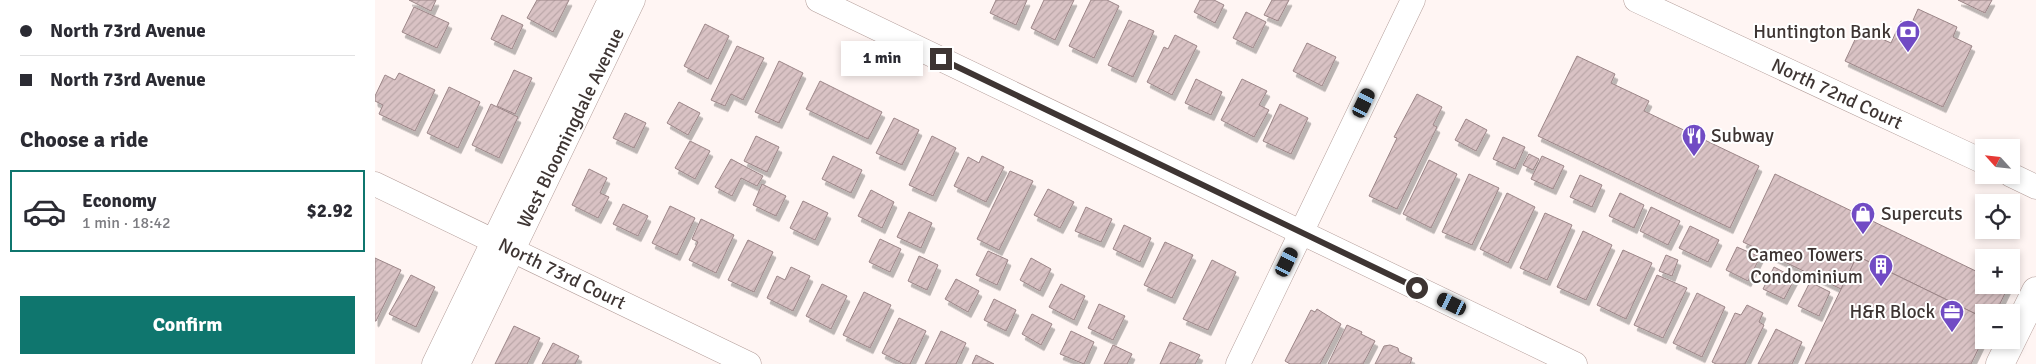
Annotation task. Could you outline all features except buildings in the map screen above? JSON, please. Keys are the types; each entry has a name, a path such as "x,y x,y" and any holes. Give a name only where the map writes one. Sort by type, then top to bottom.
{"main road":[{"path":"2001,364 2036,291"}],"street":[{"name":"West Bloomingdale Avenue","path":"458,364 503,246 610,0"},
{"name":"West Bloomingdale Avenue","path":"434,364 503,246 633,0"},
{"path":"818,0 1575,364"},
{"path":"1238,364 1413,0"},
{"name":"North 72nd Court","path":"1636,0 1975,158"},
{"path":"2020,179 2036,187"},
{"name":"North 73rd Court","path":"375,184 749,364"}],"place":[{"name":"Huntington Bank","path":"1908,53"},
{"name":"Subway","path":"1694,157"},
{"name":"Supercuts","path":"1863,235"},
{"name":"Cameo Towers Condominium","path":"1881,287"},
{"name":"H&R Block","path":"1952,333"}],"route":[{"path":"941,59 1417,288"}]}
